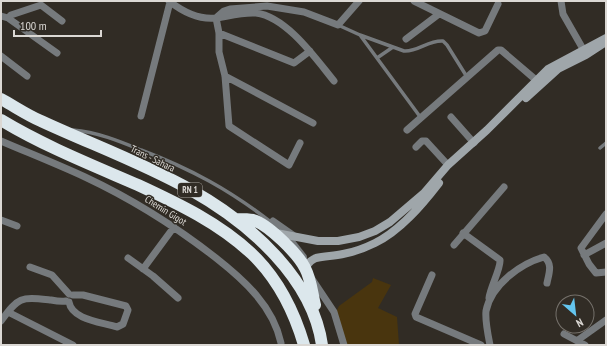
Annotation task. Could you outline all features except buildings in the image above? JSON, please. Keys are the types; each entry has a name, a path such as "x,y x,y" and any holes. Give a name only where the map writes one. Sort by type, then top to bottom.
{"highway":[{"name":"Trans - Sahara","path":"1,99 40,121 164,175 237,219 261,240 295,279 311,308 322,341"},
{"name":"RN 1","path":"1,120 169,199 217,226 252,254 269,274 293,312 304,345"},
{"path":"237,219 252,220 272,226 305,268 322,341"}],"street":[{"path":"216,18 224,11 230,9 268,4 304,12 338,25 358,1"},
{"path":"414,1 479,34 485,30 498,4"},
{"path":"560,1 563,14 583,49"},
{"path":"141,116 169,2 196,17 206,19 247,13 258,13 271,18 286,28 310,51 334,81"},
{"path":"5,17 40,3 62,21"},
{"path":"406,39 438,14"},
{"path":"5,17 57,53"},
{"path":"216,18 220,33 219,52 225,76 229,126 289,165 300,143"},
{"path":"220,33 294,63 310,51"},
{"path":"272,226 288,236 318,241 338,241 359,237 375,231 390,222 424,193 448,165 474,143 548,69 583,49 606,43"},
{"path":"344,345 334,312 305,268 309,262 315,258 343,254 360,249 391,234 428,197 455,164 484,139 532,92 558,70 606,43"},
{"path":"408,130 494,53 501,50 536,80"},
{"path":"1,56 27,76"},
{"path":"225,76 313,123"},
{"path":"451,117 474,143"},
{"name":"Chemin Gigot","path":"1,141 84,176 141,206 174,227 239,276 258,297 272,318 279,332 281,343"},
{"path":"416,147 422,141 426,141 448,165"},
{"path":"454,244 504,187"},
{"path":"606,214 581,248 592,270 600,273 606,272"},
{"path":"1,220 17,226"},
{"path":"272,226 297,238"},
{"path":"143,269 174,227"},
{"path":"463,233 500,260 491,287 486,311 490,345"},
{"path":"584,255 606,242"},
{"path":"486,311 496,289 512,274 544,257 548,260 550,266 546,283"},
{"path":"128,258 154,276 178,298"},
{"path":"1,322 19,300 25,298 69,298 83,295 126,306 128,310 123,324 117,327 76,314 70,308 69,298 52,275 30,267"},
{"path":"432,275 415,314 416,317 481,345"},
{"path":"8,312 73,345"},
{"path":"578,340 605,324"},
{"path":"564,334 585,345"}],"lane":[{"path":"338,25 393,47 410,51 430,42 442,41 447,45 467,78"},
{"path":"360,35 422,119"},
{"path":"377,58 393,47"},
{"path":"62,130 82,131 107,137 170,161 227,190 288,236 305,256 305,268"},
{"path":"600,148 606,143"}],"shaded area":[{"path":"373,278 391,285 378,308 397,317 399,345 345,345 336,312 339,306 372,282"}]}
